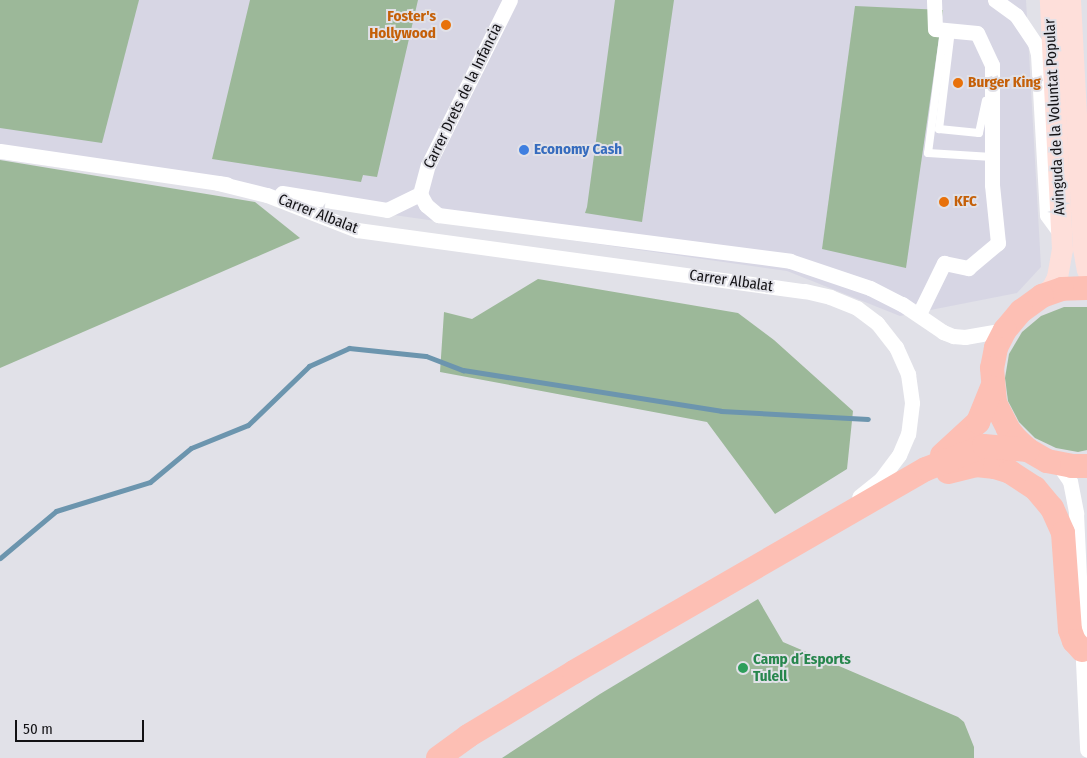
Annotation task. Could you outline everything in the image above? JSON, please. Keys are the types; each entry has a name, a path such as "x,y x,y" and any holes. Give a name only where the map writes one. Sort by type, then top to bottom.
{"main road":[{"name":"Avinguda de la Voluntat Popular","path":"1042,296 1052,287 1058,277 1061,262 1050,0"},
{"name":"Avinguda de la Voluntat Popular","path":"1070,0 1081,123 1084,181 1083,248 1087,270"},
{"path":"1028,450 1008,429 995,403 992,388 993,362 996,348 1004,330 1021,311 1042,296 1062,290 1087,288"},
{"path":"926,469 963,438 978,422 992,388"},
{"path":"438,758 476,731 718,588 926,469 984,446 1028,450 1058,464 1087,466"},
{"path":"799,542 874,512 956,468 976,465 995,467 1010,472 1035,488 1052,508 1058,521 1064,544 1070,630 1074,641 1082,650"}],"street":[{"name":"Carrer Drets de la Infancia","path":"420,194 428,165 510,0"},
{"path":"919,314 944,263 968,268 998,243 992,185 992,65 977,33 934,29 934,0"},
{"name":"Avinguda de la Voluntat Popular","path":"995,0 1016,15 1028,29 1035,43 1038,54 1048,215 1061,234"},
{"name":"Carrer Albalat","path":"0,151 387,210 420,194 426,204 438,215 790,261 870,288 919,314 943,332 953,336 1004,330"},
{"name":"Carrer Albalat","path":"218,183 267,195 357,230 805,291 843,301 857,308 877,323 891,339 902,358 911,390 910,422 899,455 890,468 871,488 809,526 718,588"},
{"path":"1058,464 1070,481 1074,494 1087,750"}],"lane":[{"path":"947,30 939,129 979,133 983,123 988,87 992,84"},
{"path":"947,30 928,153 992,157"}],"shaded area":[{"path":"0,0 1026,0 1041,267 1017,293 900,316 787,271 0,159"}],"green space":[{"path":"0,0 139,0 102,143 0,128"},
{"path":"250,0 418,0 377,177 363,175 361,182 212,159"},
{"path":"615,0 674,0 642,222 585,213"},
{"path":"855,6 943,10 906,268 822,249"},
{"path":"0,160 255,202 300,238 0,368"},
{"path":"538,279 738,313 774,340 853,411 847,469 775,514 707,422 440,372 444,312 472,319"},
{"path":"1064,307 1087,307 1087,450 1078,452 1056,448 1035,438 1019,422 1008,401 1005,378 1009,354 1022,332 1041,316"},
{"name":"Camp d´Esports Tulell","path":"758,599 783,642 958,717 964,722 974,747 974,758 502,758 600,694"}],"waterway":[{"path":"0,558 56,511 150,482 191,448 248,425 309,366 349,348 426,356 463,370 721,411 868,419"}],"place":[{"name":"Foster's Hollywood","path":"446,25"},
{"name":"Burger King","path":"958,83"},
{"name":"Economy Cash","path":"524,150"},
{"name":"KFC","path":"944,202"},
{"name":"Camp d´Esports Tulell","path":"743,668"}]}
